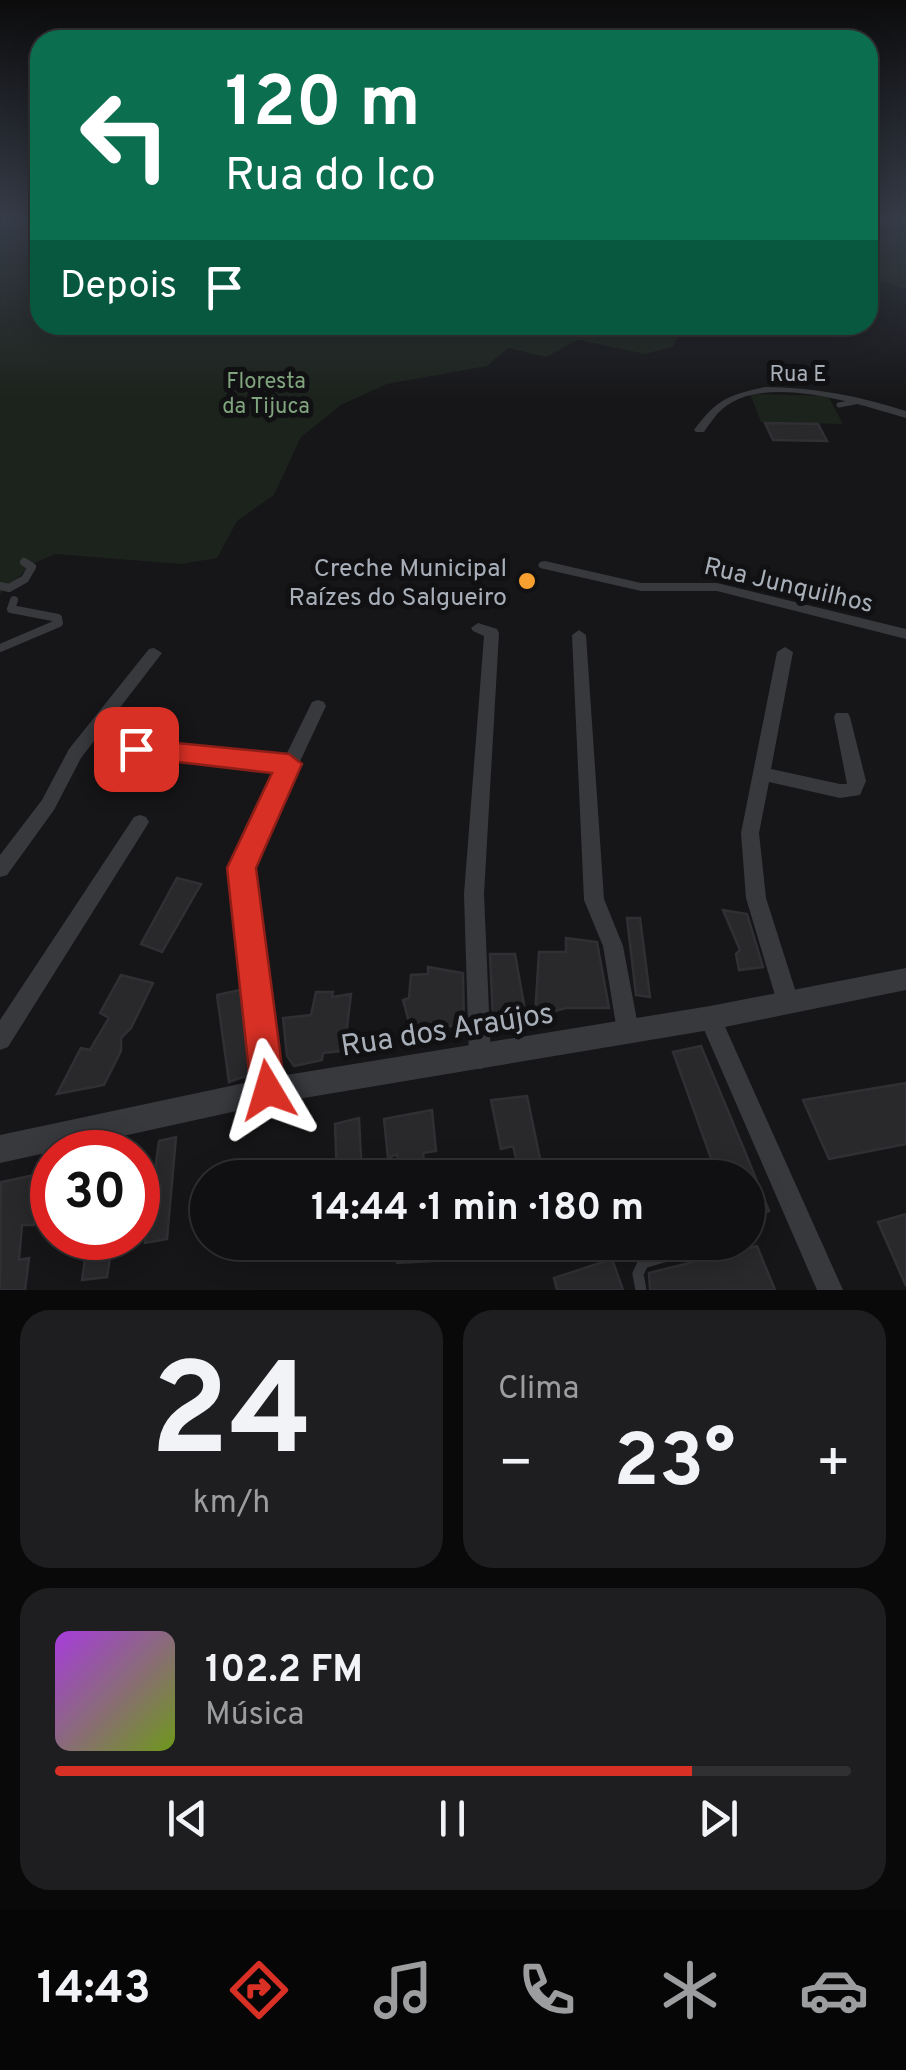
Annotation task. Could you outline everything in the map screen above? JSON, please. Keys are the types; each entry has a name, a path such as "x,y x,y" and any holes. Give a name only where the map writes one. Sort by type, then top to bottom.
{"street":[{"name":"Rua E","path":"700,430 713,412 754,393 827,392 906,416"},
{"name":"Rua Junquilhos","path":"545,565 641,586 717,586 906,634"},
{"path":"478,628 492,633 474,894 480,1058"},
{"path":"579,635 594,900 609,924 616,948 628,1031"},
{"path":"785,652 750,834 750,866 788,1002"},
{"path":"0,869 48,805 75,754 154,653"},
{"path":"268,1090 241,868 318,706"},
{"path":"760,773 840,791 854,790 858,781 842,717"},
{"path":"136,749 289,764"},
{"path":"0,1039 140,822"},
{"name":"Rua dos Araújos","path":"0,1150 268,1090 710,1018 906,979"},
{"path":"710,1018 830,1290"}],"lane":[{"path":"839,406 865,401"},
{"path":"0,586 9,588 25,579 32,567 24,562"},
{"path":"0,648 59,623 58,618 20,614 11,609 14,600"},
{"path":"641,1290 638,1274 644,1263 654,1260"}],"green space":[{"name":"Floresta da Tijuca","path":"0,278 30,278 30,335 680,335 672,347 645,354 578,340 546,357 508,348 487,366 387,384 341,405 301,437 274,495 237,521 217,558 181,564 55,554 34,563 0,594"},
{"path":"878,278 906,278 906,289 878,281"},
{"path":"750,394 828,396 843,424 761,422"}],"building":[{"path":"765,423 818,424 827,441 773,440"},
{"path":"177,878 201,884 162,952 141,944"},
{"path":"723,910 747,914 763,967 739,970 736,954 740,950"},
{"path":"627,918 640,918 650,997 636,995"},
{"path":"566,938 597,942 609,1008 566,1008 535,1016 539,952 566,952"},
{"path":"490,954 515,954 526,1016 493,1017"},
{"path":"428,967 463,973 464,1026 410,1026 403,1000 409,998 411,975 428,974"},
{"path":"121,975 153,983 131,1028 121,1038 121,1051 104,1085 57,1094 81,1048 90,1050 109,1018 100,1013"},
{"path":"240,990 249,1075 229,1082 217,995"},
{"path":"316,992 333,992 332,997 351,994 345,1045 341,1051 323,1053 322,1060 294,1066 287,1056 283,1018 311,1015"},
{"path":"701,1046 748,1160 712,1160 673,1052"},
{"path":"906,1083 906,1144 829,1159 803,1100"},
{"path":"527,1096 540,1160 516,1160 513,1146 501,1149 491,1100"},
{"path":"432,1110 436,1151 423,1153 424,1160 398,1160 397,1154 388,1158 384,1119"},
{"path":"359,1118 361,1160 336,1160 335,1124"},
{"path":"176,1137 167,1239 160,1240 160,1141"},
{"path":"30,1176 30,1225 22,1225 19,1260 29,1258 25,1290 0,1290 1,1182"},
{"path":"906,1214 906,1286 878,1222"},
{"path":"85,1260 110,1260 107,1277 82,1280"},
{"path":"397,1260 449,1260 397,1263"},
{"path":"612,1260 623,1290 557,1290 554,1278"},
{"path":"701,1260 763,1260 775,1290 650,1290 649,1273"}],"place":[{"name":"Creche Municipal Raízes do Salgueiro","path":"527,581"}],"route":[{"path":"136,749 289,764 241,868 268,1090"}]}
